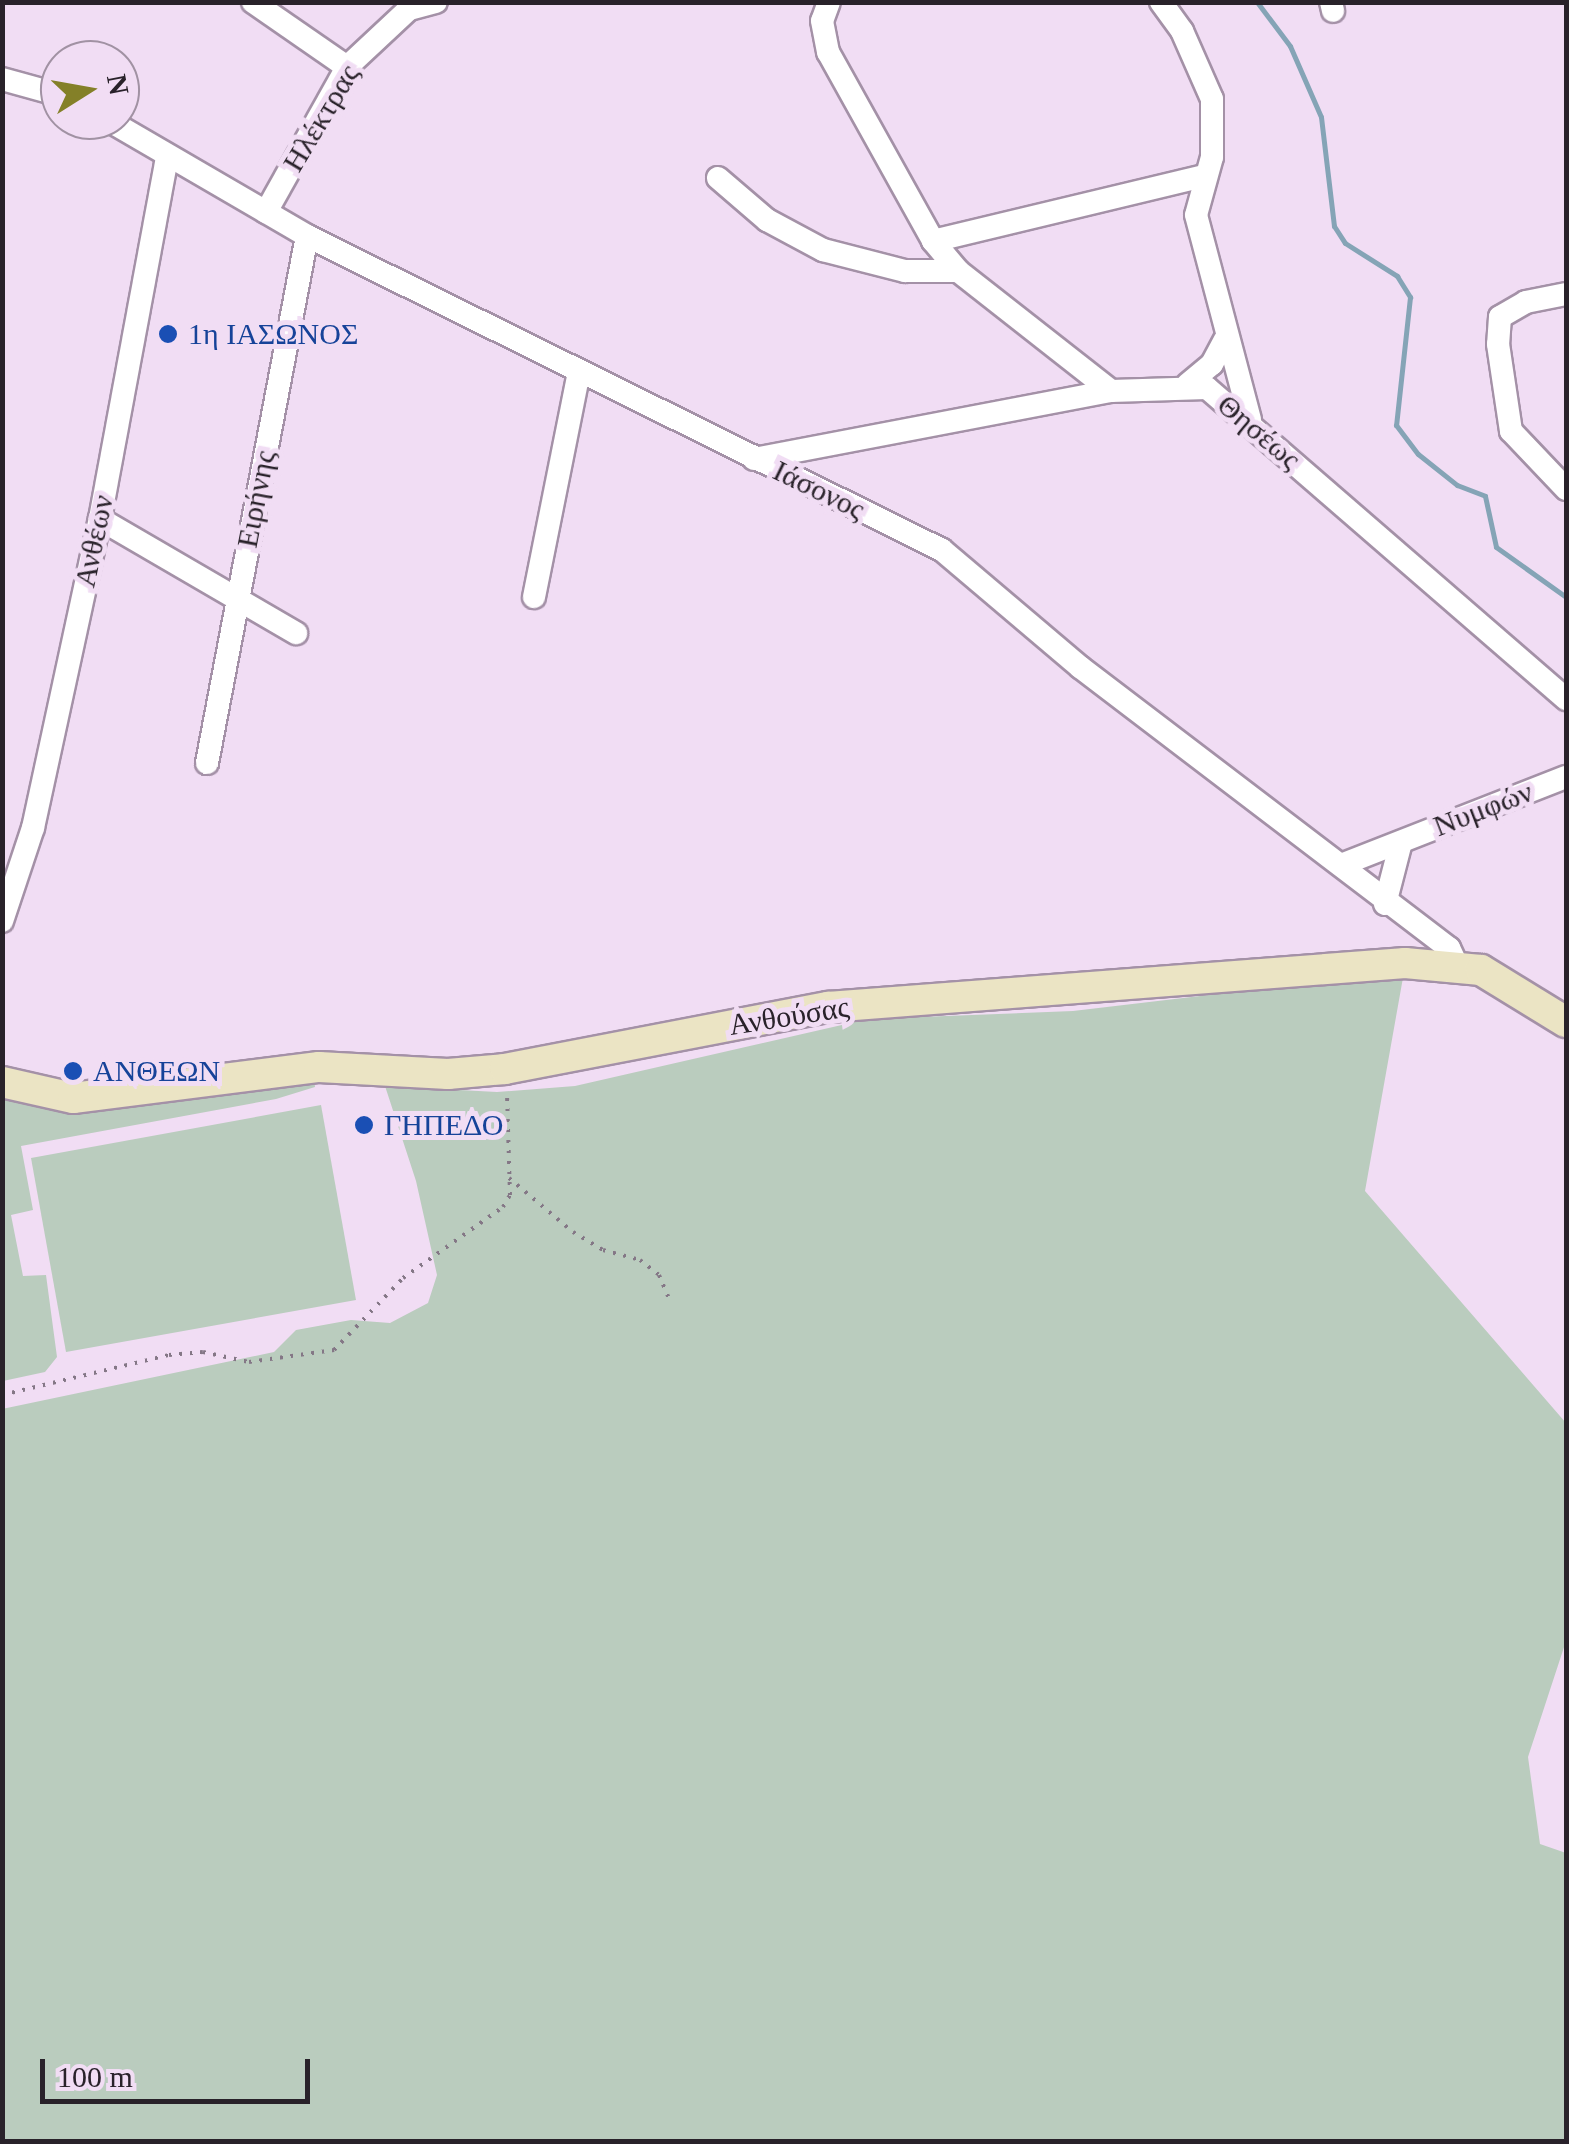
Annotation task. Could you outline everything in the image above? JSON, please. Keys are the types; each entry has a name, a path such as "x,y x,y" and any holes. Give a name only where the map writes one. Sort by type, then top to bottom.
{"street":[{"path":"253,2 346,67"},
{"name":"Ηλέκτρας","path":"266,212 346,67 409,9 436,2"},
{"path":"830,2 822,32 828,52 932,240 958,271 1110,391"},
{"path":"1162,2 1182,31 1212,99 1212,157 1196,214 1225,340 1250,420"},
{"path":"2,79 40,89"},
{"name":"Ιάσονος","path":"140,140 306,236 942,550 1080,667 1341,865 1385,904 1450,948 1457,965"},
{"name":"Ανθέων","path":"2,921 33,828 100,519 167,157"},
{"path":"932,240 1204,176"},
{"path":"718,178 780,229 824,250 905,272 958,271"},
{"name":"Ειρήνης","path":"207,763 306,236"},
{"path":"1566,294 1526,302 1500,317 1498,344 1511,430 1566,490"},
{"path":"1188,384 1212,364 1225,340"},
{"path":"534,597 578,372"},
{"name":"Θησέως","path":"754,459 1110,391 1188,384 1206,388 1250,420 1566,699"},
{"path":"100,519 237,594 296,633"},
{"name":"Νυμφών","path":"1341,865 1566,777"},
{"name":"Νυμφών","path":"1385,904 1401,842"},
{"name":"Ανθούσας","path":"2,1082 73,1098 319,1067 448,1074 506,1070 828,1007 1199,983 1341,966 1457,965 1506,979 1566,1022"}],"path":[{"path":"2,1395 170,1355 203,1352 249,1362 334,1350 404,1278 504,1207 509,1178 506,1070"},
{"path":"509,1178 573,1232 640,1260 659,1275 669,1298"}],"green space":[{"path":"1404,972 1365,1191 1566,1423 1566,1641 1528,1757 1540,1844 1566,1853 1566,2141 3,2141 2,1409 274,1352 296,1330 351,1320 390,1323 428,1303 437,1275 416,1181 385,1086 497,1092 575,1086 868,1019 1073,1011"},
{"path":"314,1079 315,1087 276,1099 21,1146 33,1210 11,1215 23,1276 46,1275 57,1357 45,1372 3,1381 2,1089"},
{"path":"321,1105 356,1300 66,1352 31,1158"}],"waterway":[{"path":"1257,2 1290,46 1321,117 1334,226 1345,243 1397,276 1410,297 1396,425 1418,454 1457,485 1485,496 1496,547 1566,597"}],"place":[{"name":"1η ΙΑΣΩΝΟΣ","path":"168,334"},
{"name":"ΑΝΘΕΩΝ","path":"73,1071"},
{"name":"ΓΗΠΕΔΟ","path":"364,1125"}]}
